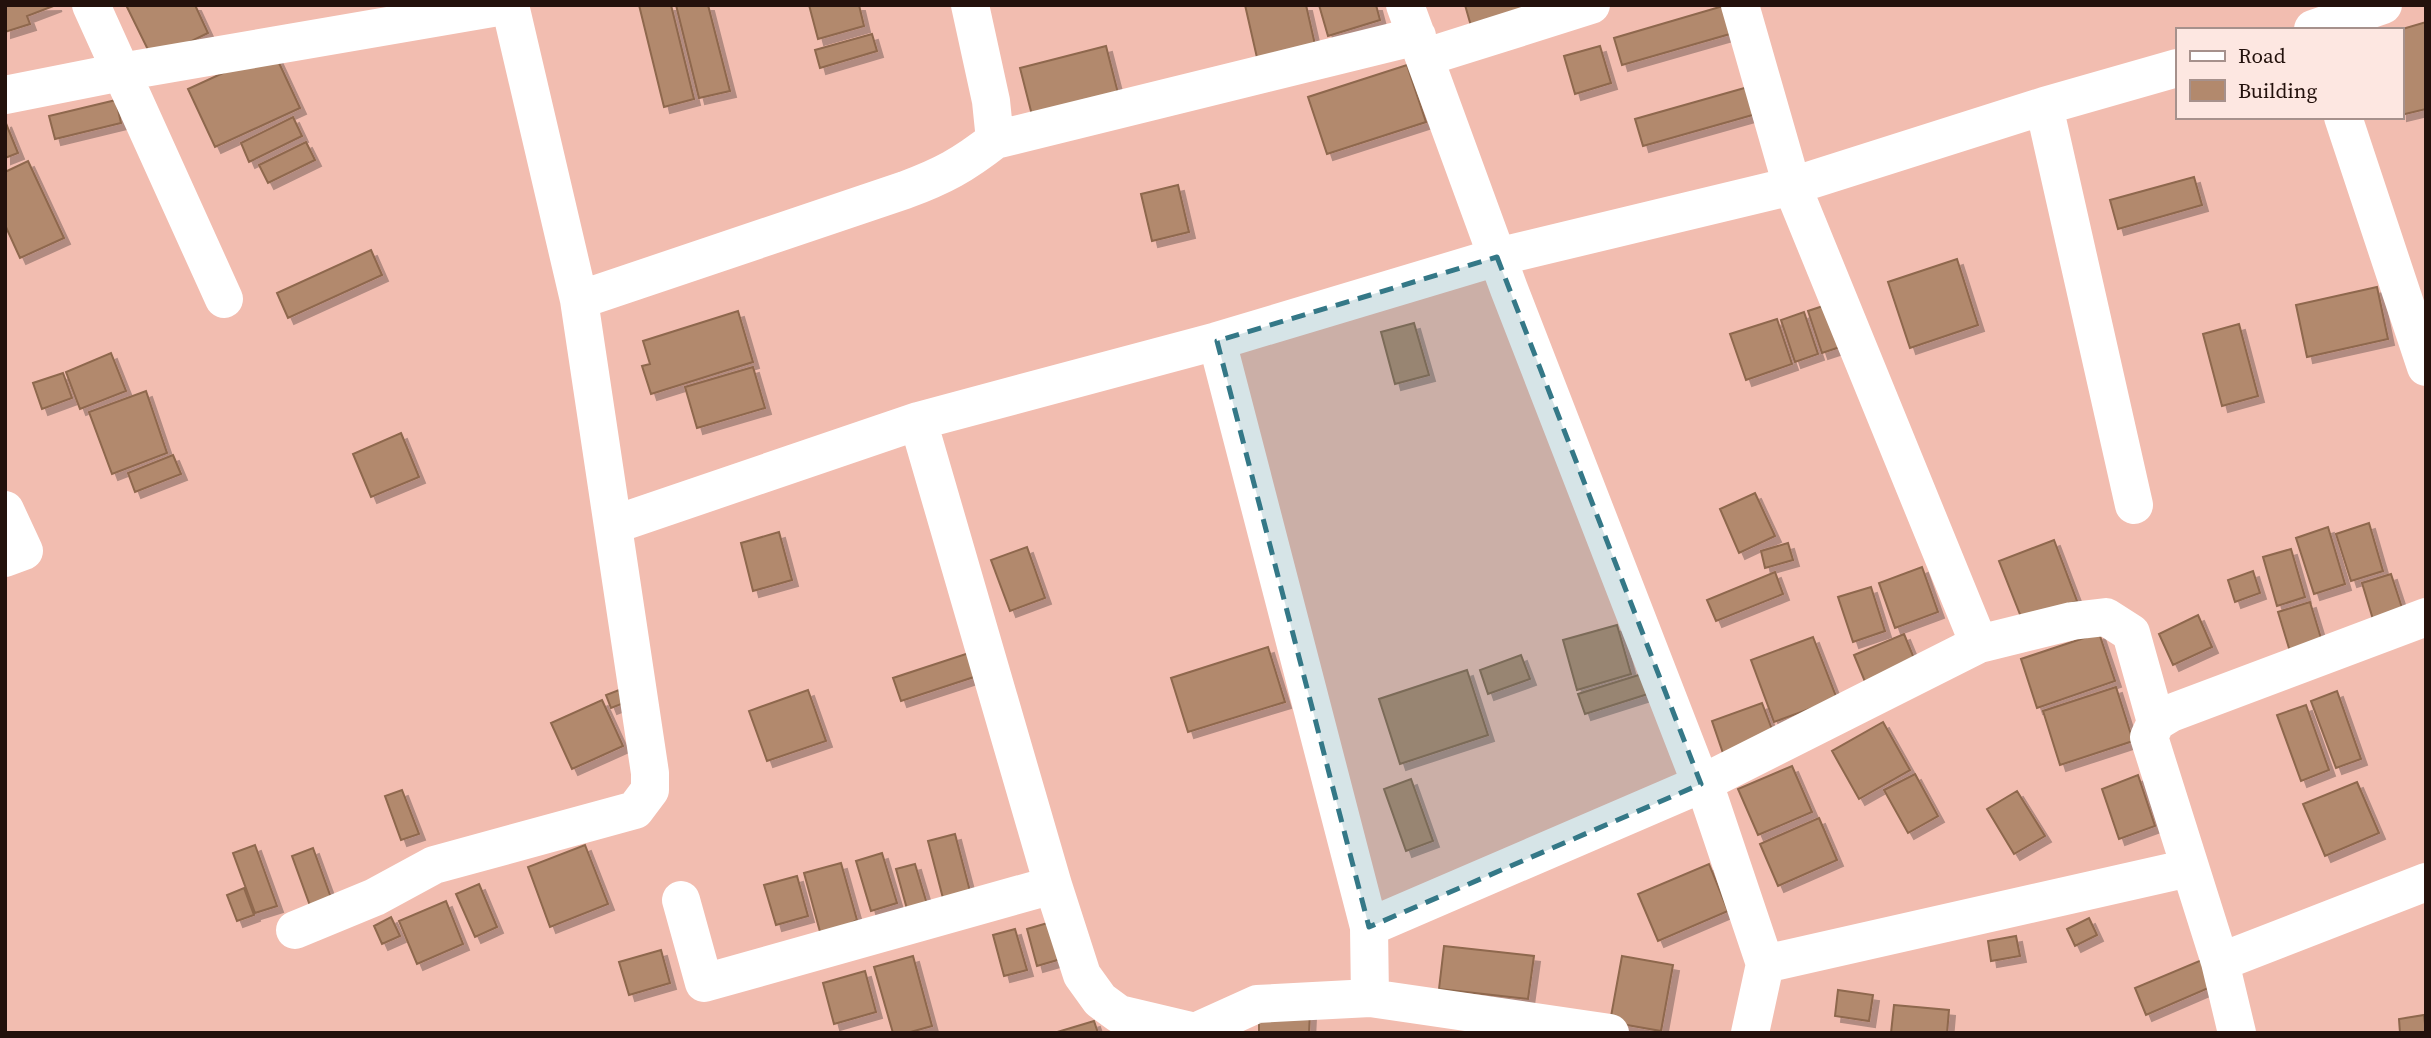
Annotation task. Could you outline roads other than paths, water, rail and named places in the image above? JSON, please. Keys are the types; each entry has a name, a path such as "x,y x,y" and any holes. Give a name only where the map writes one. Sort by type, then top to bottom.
{"street":[{"path":"91,5 224,299"},
{"path":"5,95 121,72 510,5 579,300 650,773 649,790 635,810 434,865 375,897 295,930"},
{"path":"970,5 991,101 995,140"},
{"path":"579,300 905,191 952,172 995,140 1416,33 1591,5"},
{"path":"1740,5 1792,186 1979,644"},
{"path":"2315,28 2383,5"},
{"path":"1416,33 1497,257 1702,784 1765,964 1750,1033"},
{"path":"613,525 918,421 1217,341 1497,257 1792,186 2045,106 2176,68"},
{"path":"2045,106 2134,505"},
{"path":"2344,119 2426,367"},
{"path":"1217,341 1369,928 1370,998"},
{"path":"918,421 1053,885 1082,975 1100,1000 1119,1014 1195,1032 1257,1003 1370,998 1610,1033"},
{"path":"5,510 24,551 5,558"},
{"path":"1369,928 1702,784 1979,644 2072,621 2106,617 2131,634 2156,722"},
{"path":"2237,1033 2220,962 2149,737 2156,722 2171,713 2426,617"},
{"path":"1765,964 2189,868"},
{"path":"2220,962 2426,882"},
{"path":"681,900 704,983 1053,885"}]}
